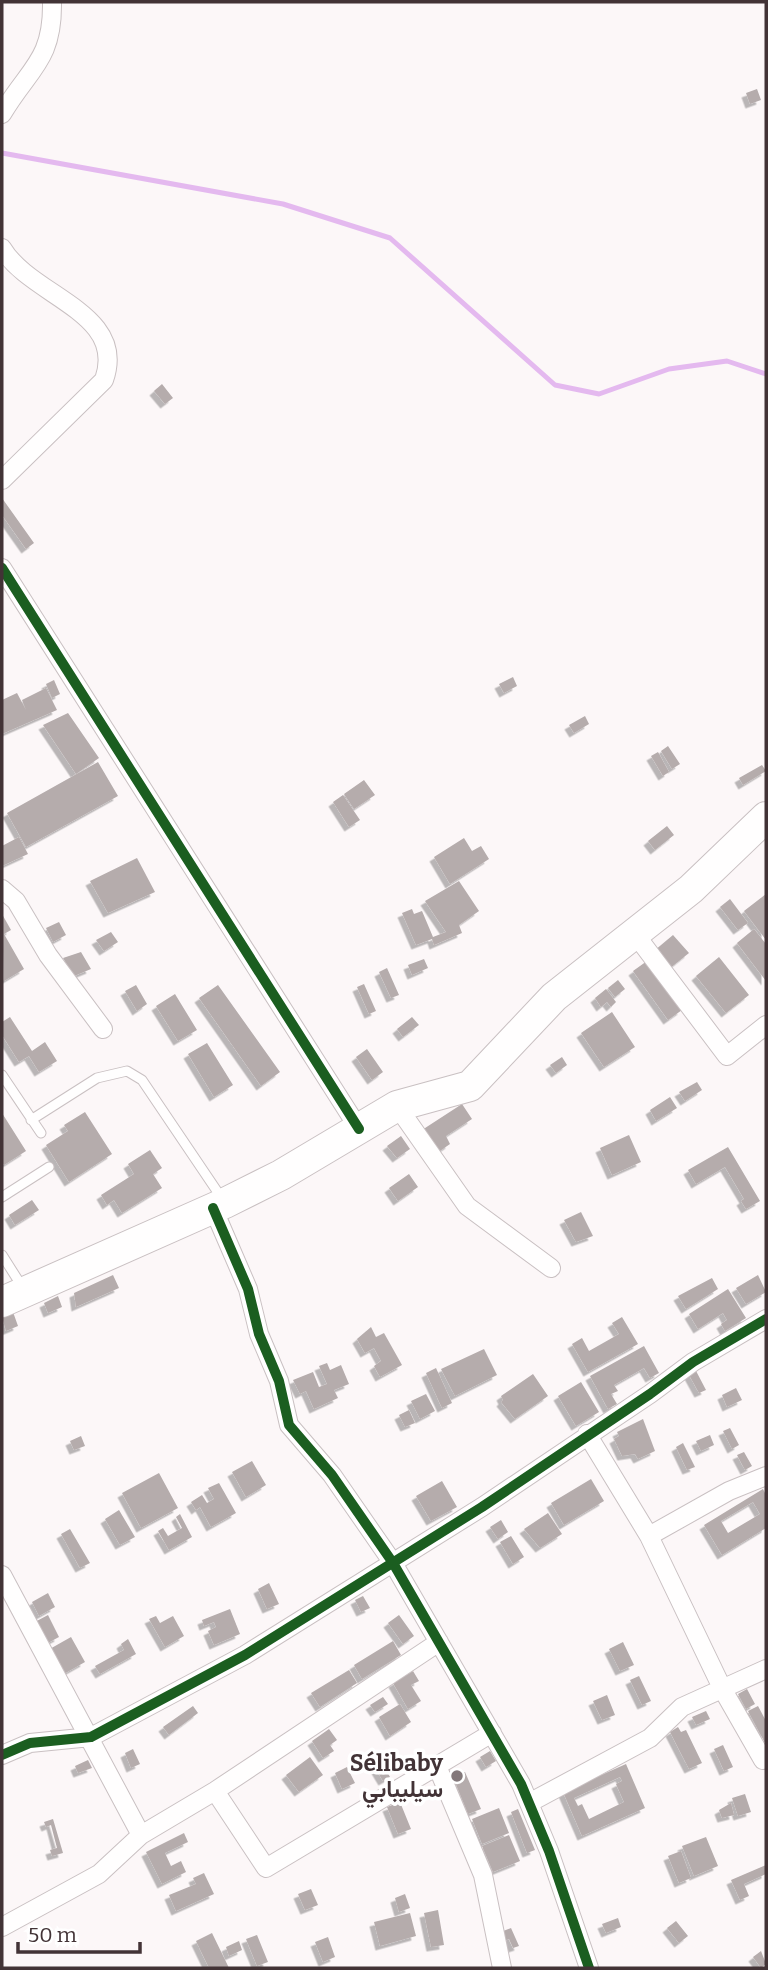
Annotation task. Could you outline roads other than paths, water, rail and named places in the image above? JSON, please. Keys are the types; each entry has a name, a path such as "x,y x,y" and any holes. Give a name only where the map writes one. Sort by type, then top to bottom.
{"main road":[{"path":"14,1297 219,1206 281,1175 397,1106 470,1086 554,997 691,889 766,817"}],"street":[{"path":"2,114 45,53 52,28 52,2"},
{"path":"2,248 28,276 100,329 108,345 110,363 104,380 2,480"},
{"path":"2,568 359,1129"},
{"path":"2,889 16,901 48,955 103,1029"},
{"path":"635,933 727,1056 766,1025"},
{"path":"397,1106 467,1206 551,1268"},
{"path":"219,1206 248,1289 259,1334 279,1381 289,1426 332,1475 393,1563 492,1733 529,1803 549,1851 589,1968"},
{"path":"2,1755 30,1743 91,1737 245,1655 482,1507 693,1362 766,1319"},
{"path":"587,1434 649,1536 723,1690 763,1760 766,1759"},
{"path":"649,1536 729,1492 766,1476"},
{"path":"2,1575 91,1737 141,1835"},
{"path":"2,1927 99,1874 141,1835 215,1791 439,1642"},
{"path":"529,1803 650,1738 682,1707 766,1669"},
{"path":"215,1791 266,1868 492,1733"},
{"path":"437,1766 483,1875 502,1968"}],"lane":[{"path":"31,1120 97,1078 127,1070 142,1080 219,1206"},
{"path":"2,1075 41,1133"},
{"path":"2,1197 49,1167"},
{"path":"2,1255 14,1297"}],"waterway":[{"path":"2,153 283,204 390,238 555,385 599,394 669,369 727,361 766,374"}],"place":[{"name":"Sélibaby سيليبابي","path":"457,1776"}]}
